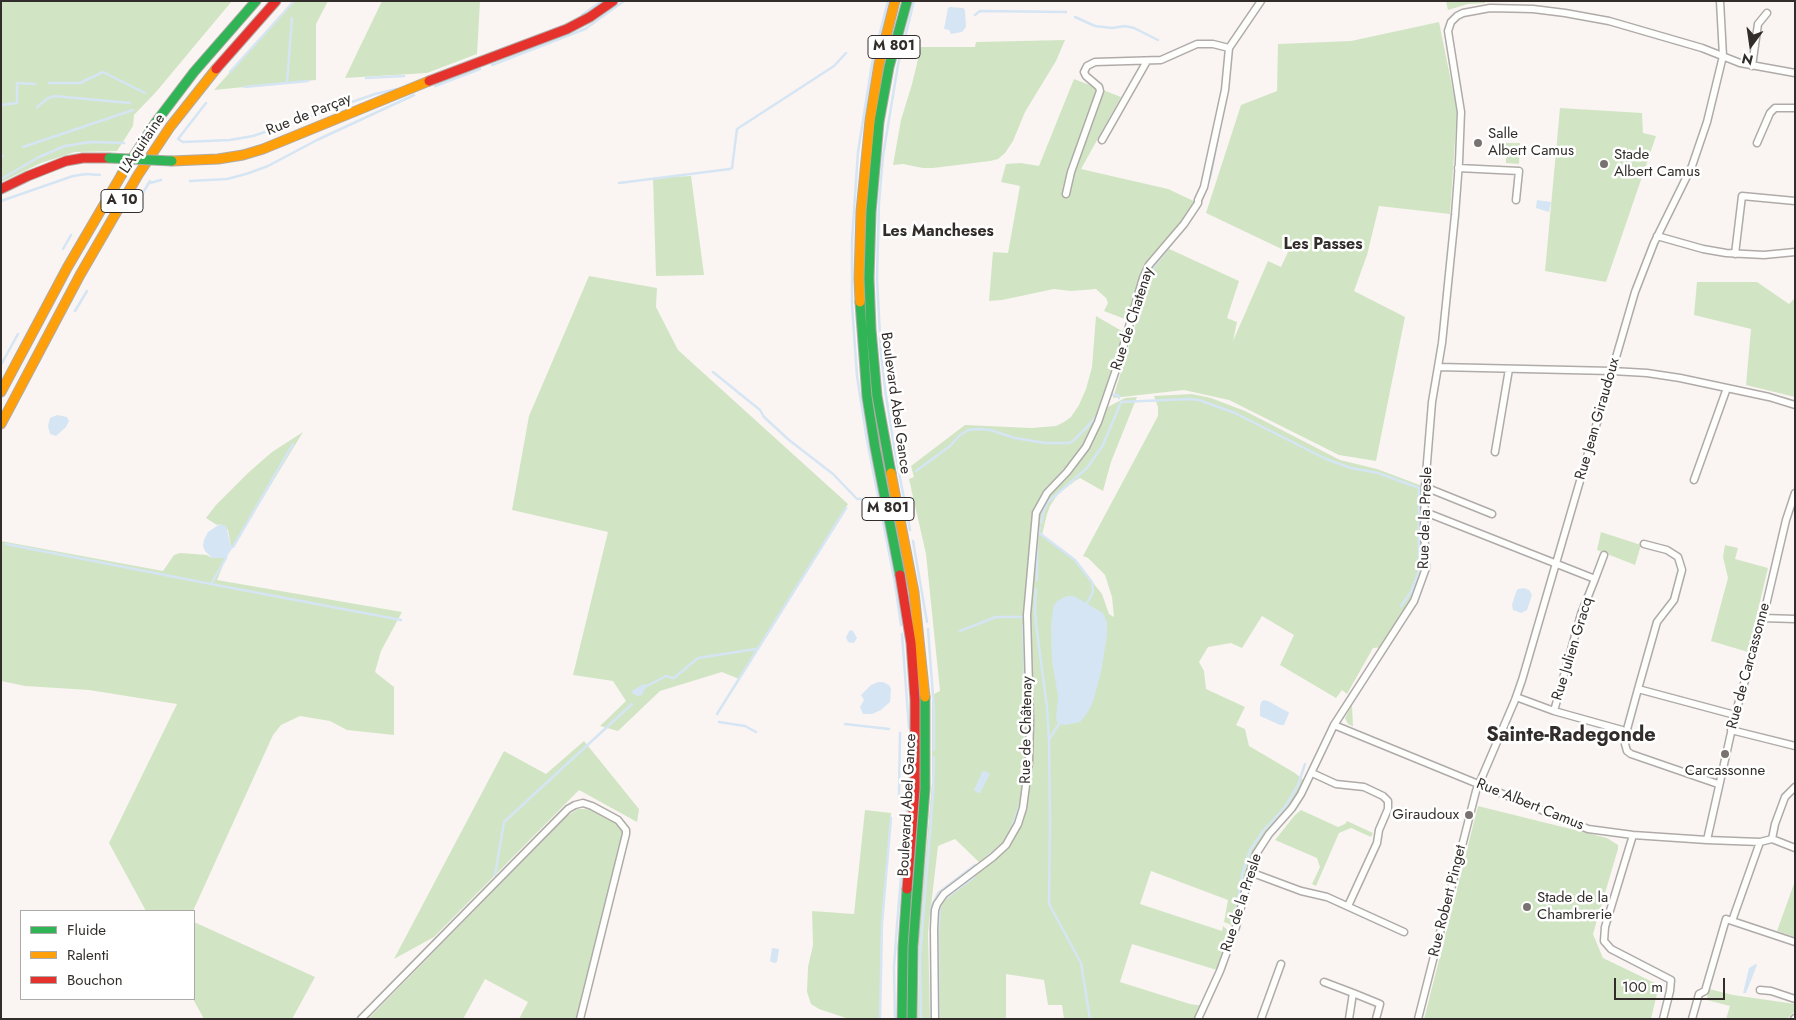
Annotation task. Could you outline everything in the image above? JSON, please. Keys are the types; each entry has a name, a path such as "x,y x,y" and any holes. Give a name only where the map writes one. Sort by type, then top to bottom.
{"main road":[{"name":"L'Aquitaine","path":"1,392 72,260 126,168 182,88 212,50 256,1"},
{"name":"L'Aquitaine","path":"1,424 84,267 138,175 170,127 200,88 242,37 276,1"},
{"name":"Rue de Parçay","path":"1,189 66,161 83,158 218,160 263,149 430,81 567,29 590,17 613,1"},
{"name":"Boulevard Abel Gance","path":"895,1 879,64 870,120 862,204 859,278 862,346 868,397 875,446 904,593 911,643 915,700 915,789 903,939 902,1019"},
{"name":"Boulevard Abel Gance","path":"907,1 889,67 879,122 873,182 869,278 877,396 914,592 925,700 925,789 913,946 912,1019"}],"street":[{"name":"Rue de Chatenay","path":"1027,615 1036,513 1047,492 1067,472 1086,447 1098,422 1143,278 1149,265 1193,212 1198,203 1204,187 1225,90 1229,48 1261,1"},
{"name":"Rue Jean Giraudoux","path":"1480,785 1516,697 1635,292 1700,144 1723,56 1720,1"},
{"path":"1490,5 1598,18 1702,48 1752,66 1795,73"},
{"name":"Rue de la Presle","path":"1198,1019 1220,971 1238,921 1250,872 1262,844 1292,808 1312,772 1334,725 1418,594 1426,568 1425,487 1432,402 1438,367 1455,215 1461,112 1448,32 1451,22 1457,16 1490,5"},
{"path":"1752,66 1758,24 1767,13"},
{"path":"1066,194 1070,172 1100,91 1099,87 1088,79 1084,72 1087,66 1095,62 1161,60 1198,44 1213,44 1229,48"},
{"path":"1102,140 1147,61"},
{"path":"1757,143 1770,113 1775,108 1795,108"},
{"path":"1458,168 1519,171 1516,200"},
{"path":"1735,254 1742,196 1795,201"},
{"path":"1658,236 1703,250 1735,254 1764,255 1795,252"},
{"path":"1438,367 1647,373 1727,388 1795,405"},
{"path":"1495,452 1508,369"},
{"path":"1694,480 1727,388"},
{"path":"1425,487 1492,514"},
{"name":"Rue de Carcassonne","path":"1707,840 1731,730 1762,618 1786,520 1795,493"},
{"name":"Rue Julien Gracq","path":"1425,512 1596,579"},
{"path":"1644,544 1667,550 1678,557 1682,570 1674,600 1657,622 1626,733 1625,748 1631,754 1718,784"},
{"name":"Rue Julien Gracq","path":"1516,697 1554,710 1582,614 1604,555"},
{"name":"Rue de Châtenay","path":"935,1019 934,918 937,904 944,894 993,858 1006,845 1018,824 1022,808 1029,762 1030,729 1027,615"},
{"path":"1762,618 1795,619"},
{"path":"1638,688 1735,715"},
{"path":"1554,710 1622,730 1626,733"},
{"name":"Rue Albert Camus","path":"1334,725 1588,829 1633,835 1707,840 1760,842 1772,839"},
{"path":"1731,730 1795,746"},
{"path":"1312,772 1336,784 1364,788 1383,796 1388,801 1388,809 1379,830 1377,843 1348,906"},
{"name":"Rue Robert Pinget","path":"1418,1019 1469,815 1476,791 1480,785"},
{"path":"1795,787 1785,797 1775,824 1772,839 1795,848"},
{"path":"361,1019 568,809 583,803 618,820 626,830 626,834 580,1019"},
{"path":"1633,835 1605,927 1604,941 1611,949 1671,980 1663,1019"},
{"path":"1732,921 1760,842"},
{"path":"1250,872 1301,891 1327,897 1404,932"},
{"path":"1692,1019 1700,994 1706,991 1726,918 1795,942"},
{"path":"1261,1019 1281,964"},
{"path":"1324,982 1380,1004 1376,1019"},
{"path":"1760,990 1770,991 1795,999"},
{"path":"1349,1019 1353,993"}],"green space":[{"path":"1,1 232,1 156,92 134,115 133,126 117,151 75,152 41,163 1,182"},
{"path":"294,1 328,1 316,24 316,80 214,90"},
{"path":"382,1 480,1 477,54 427,73 345,78"},
{"path":"1446,1 1485,1 1485,3 1468,4 1448,10"},
{"path":"1439,22 1457,111 1450,214 1379,206 1367,255 1354,291 1405,317 1376,461 1339,455 1229,400 1184,390 1113,398 1137,319 1132,318 1130,321 1104,311 1108,303 1106,298 1096,289 1071,291 1054,289 989,301 993,252 1008,253 1020,186 1001,182 1006,164 1021,163 1039,166 1074,79 1121,97 1081,169 1168,189 1198,203 1165,247 1239,281 1227,318 1237,322 1233,341 1268,261 1281,267 1288,252 1206,213 1241,105 1277,91 1278,44 1351,41"},
{"path":"1065,40 1056,61 1025,112 1013,141 1005,153 998,159 933,168 903,164 893,165 901,120 921,47 975,47 976,42"},
{"path":"1560,108 1642,113 1643,133 1656,136 1606,282 1545,271"},
{"path":"1506,143 1520,143 1519,164 1506,163"},
{"path":"691,176 704,275 656,276 653,178"},
{"path":"589,276 657,288 656,307 678,350 848,504 739,679 722,672 660,691 618,731 600,726 626,701 613,681 573,675 608,532 512,510 529,416"},
{"path":"1697,282 1757,282 1789,304 1795,298 1795,397 1746,385 1751,329 1694,315"},
{"path":"1096,316 1127,334 1104,409 1125,398 1137,397 1111,462 1103,491 1080,478 1075,481 1058,494 1050,506 1042,535 1075,560 1102,594 1109,614 1114,617 1112,597 1105,575 1088,558 1083,556 1158,416 1158,407 1154,396 1192,394 1211,398 1245,411 1340,460 1377,469 1425,487 1426,558 1422,582 1385,647 1373,648 1347,694 1342,690 1336,698 1280,665 1294,635 1262,616 1242,648 1231,643 1208,647 1199,662 1204,671 1206,689 1245,707 1236,725 1245,729 1249,746 1295,773 1307,783 1262,845 1236,927 1224,922 1228,900 1151,871 1140,904 1222,931 1223,926 1233,935 1220,971 1132,944 1120,982 1190,1004 1204,1006 1196,1019 1064,1019 1062,1005 1048,1005 1044,980 1006,974 1006,1019 937,1019 937,904 982,865 955,839 938,846 928,932 930,1019 918,1019 919,934 932,782 932,695 940,691 926,554 909,479 914,477 911,466 965,425 1031,428 1056,426 1071,417 1086,389 1092,367"},
{"path":"303,432 233,547 231,546 228,530 206,518 216,505 249,472 272,452"},
{"path":"1601,532 1641,545 1635,565 1597,550"},
{"path":"1,541 163,571 174,555 180,553 226,558 217,580 402,612 381,651 375,672 394,687 394,735 347,730 330,721 300,716 281,725 273,735 193,910 145,910 109,843 177,704 89,690 25,686 1,681"},
{"path":"1725,545 1738,548 1735,559 1768,568 1748,652 1711,641 1728,578 1723,557"},
{"path":"1352,705 1353,726 1348,724 1345,718"},
{"path":"584,741 639,809 637,822 579,790 434,937 394,959 504,751 546,774"},
{"name":"Stade de la Chambrerie","path":"1478,806 1607,838 1618,845 1593,934 1603,958 1659,985 1651,1019 1424,1019"},
{"path":"578,809 592,810 614,821 623,830 625,838 580,1019 519,1019 528,1002 485,979 463,1019 368,1019 567,816"},
{"path":"865,810 891,813 882,935 880,1019 849,1019 819,1009 811,1004 807,992 808,967 813,945 812,911 854,914"},
{"path":"1301,810 1338,827 1347,821 1373,833 1371,837 1351,828 1339,833 1316,886 1312,884 1320,867 1317,858 1275,840"},
{"path":"1795,881 1795,937 1777,931"},
{"path":"195,922 315,977 292,1019 204,1019 194,1000"},
{"path":"1709,989 1733,995 1795,1004 1795,1011 1787,1019 1726,1019 1730,1006 1707,1000"}],"water":[{"path":"948,8 963,8 965,10 966,27 962,32 951,34 949,30 944,29"},
{"path":"1537,200 1551,202 1549,212 1536,208"},
{"path":"57,415 67,417 69,421 66,427 56,436 50,434 48,426 50,418"},
{"path":"220,524 226,526 231,546 233,547 226,558 212,558 205,551 203,546 204,540 208,532"},
{"path":"1524,588 1529,590 1532,595 1527,610 1521,613 1513,610 1512,605 1518,589"},
{"path":"1067,596 1074,596 1103,613 1107,622 1107,635 1101,672 1093,702 1080,722 1065,725 1059,724 1056,720 1058,696 1052,661 1051,627 1053,607 1057,601"},
{"path":"850,630 853,631 857,638 854,643 848,642 846,637"},
{"path":"878,682 889,685 891,689 890,702 881,710 872,714 863,714 860,707 864,700 861,695 871,685"},
{"path":"643,684 646,687 642,695 633,694 632,691"},
{"path":"1264,700 1289,713 1284,725 1260,716 1261,702"},
{"path":"985,771 990,774 980,793 978,793 974,790 982,772"},
{"path":"772,948 779,949 777,962 774,963 770,961"},
{"path":"1756,964 1746,993 1743,993 1749,968"}],"waterway":[{"path":"230,72 294,1"},
{"path":"582,15 602,1"},
{"path":"492,65 585,29 624,1"},
{"path":"888,1 872,64 858,152 852,240 852,305 857,376 901,625"},
{"path":"910,530 886,396 881,354 877,279 879,203 883,156 898,65 914,1"},
{"path":"975,15 980,11 1066,12"},
{"path":"1075,17 1095,26 1112,28 1125,26 1134,28 1158,40"},
{"path":"287,83 292,18"},
{"path":"619,183 732,168 737,129 834,66 846,53"},
{"path":"435,86 480,69"},
{"path":"49,83 80,83 103,72 145,93"},
{"path":"366,78 404,76"},
{"path":"244,87 308,81"},
{"path":"1,105 17,103 17,83 35,84"},
{"path":"206,103 178,139 183,142 230,140 253,136 375,94 397,89"},
{"path":"190,181 227,179 268,166 317,140 414,95"},
{"path":"37,107 54,96 130,103"},
{"path":"23,147 133,110"},
{"path":"1206,188 1211,174 1219,132"},
{"path":"1,179 39,157 65,146 90,142 124,143"},
{"path":"1,201 73,176 86,174 100,175"},
{"path":"150,183 161,180"},
{"path":"135,206 150,181"},
{"path":"63,249 71,235"},
{"path":"1155,265 1176,238"},
{"path":"1130,334 1143,292 1153,268"},
{"path":"75,311 87,291"},
{"path":"2,363 18,334"},
{"path":"713,372 760,410 764,417 789,440 833,474 857,499 864,499"},
{"path":"1113,387 1111,395 1118,395 1119,398"},
{"path":"1108,402 1111,395"},
{"path":"1041,523 1048,502 1087,468 1103,445 1121,402 1199,400 1235,413 1326,459 1351,468 1378,473 1419,488 1419,571 1411,592 1401,606"},
{"path":"916,471 968,430 990,430 1015,438 1045,443 1069,443 1100,412"},
{"path":"233,547 293,444"},
{"path":"717,714 846,508"},
{"path":"1037,580 1037,539 1040,527"},
{"path":"1038,532 1075,560 1092,582 1093,592 1087,603"},
{"path":"913,541 927,622"},
{"path":"6,544 211,584"},
{"path":"226,558 211,584 401,620"},
{"path":"1036,589 1036,624 1047,707 1049,740 1049,904 1081,963 1090,1019"},
{"path":"960,631 996,617 1022,617"},
{"path":"1023,625 1027,732"},
{"path":"928,629 934,710 934,750"},
{"path":"902,634 909,728"},
{"path":"645,687 666,676 674,678 698,658 756,649"},
{"path":"495,875 504,822 632,704"},
{"path":"719,722 745,726 756,732"},
{"path":"1050,738 1060,722"},
{"path":"845,724 889,729"},
{"path":"899,797 900,733"},
{"path":"895,1019 894,967 909,785 909,735"},
{"path":"1025,770 1026,755"},
{"path":"921,1019 920,956 933,796 934,757"},
{"path":"1236,913 1242,875 1250,850 1263,831 1285,807 1298,785 1305,764"},
{"path":"1011,830 1021,802"},
{"path":"880,1019 882,923 891,818"},
{"path":"987,857 996,850"},
{"path":"931,1019 931,908 938,893 975,865"},
{"path":"939,1019 938,935 940,905 943,900 974,877"}],"traffic: fast":[{"path":"122,174 156,122 194,72 256,1"},
{"path":"891,473 877,396 871,329 869,278 871,212 879,122 889,67 907,1"},
{"path":"109,158 172,161"},
{"path":"860,302 867,397 900,575"},
{"path":"912,1019 913,946 925,789 925,697"},
{"path":"902,1019 903,947 907,889"}],"traffic: slow":[{"path":"860,302 861,211 870,120 879,64 895,1"},
{"path":"1,424 80,275 138,175 170,127 216,69"},
{"path":"172,161 218,159 243,155 263,149 429,81"},
{"path":"1,392 67,268 122,174"},
{"path":"891,473 914,592 925,697"}],"traffic: jam":[{"path":"216,69 276,1"},
{"path":"429,81 567,29 590,17 613,1"},
{"path":"1,189 66,161 83,158 109,158"},
{"path":"900,575 911,643 915,700 915,789 907,889"}],"place":[{"name":"Salle Albert Camus","path":"1478,143"},
{"name":"Stade Albert Camus","path":"1604,164"},
{"name":"Carcassonne","path":"1725,754"},
{"name":"Giraudoux","path":"1469,815"},
{"name":"Stade de la Chambrerie","path":"1527,907"}],"district":[{"name":"Les Mancheses","path":"938,232"},
{"name":"Les Passes","path":"1323,245"},
{"name":"Sainte-Radegonde","path":"1571,736"}]}
